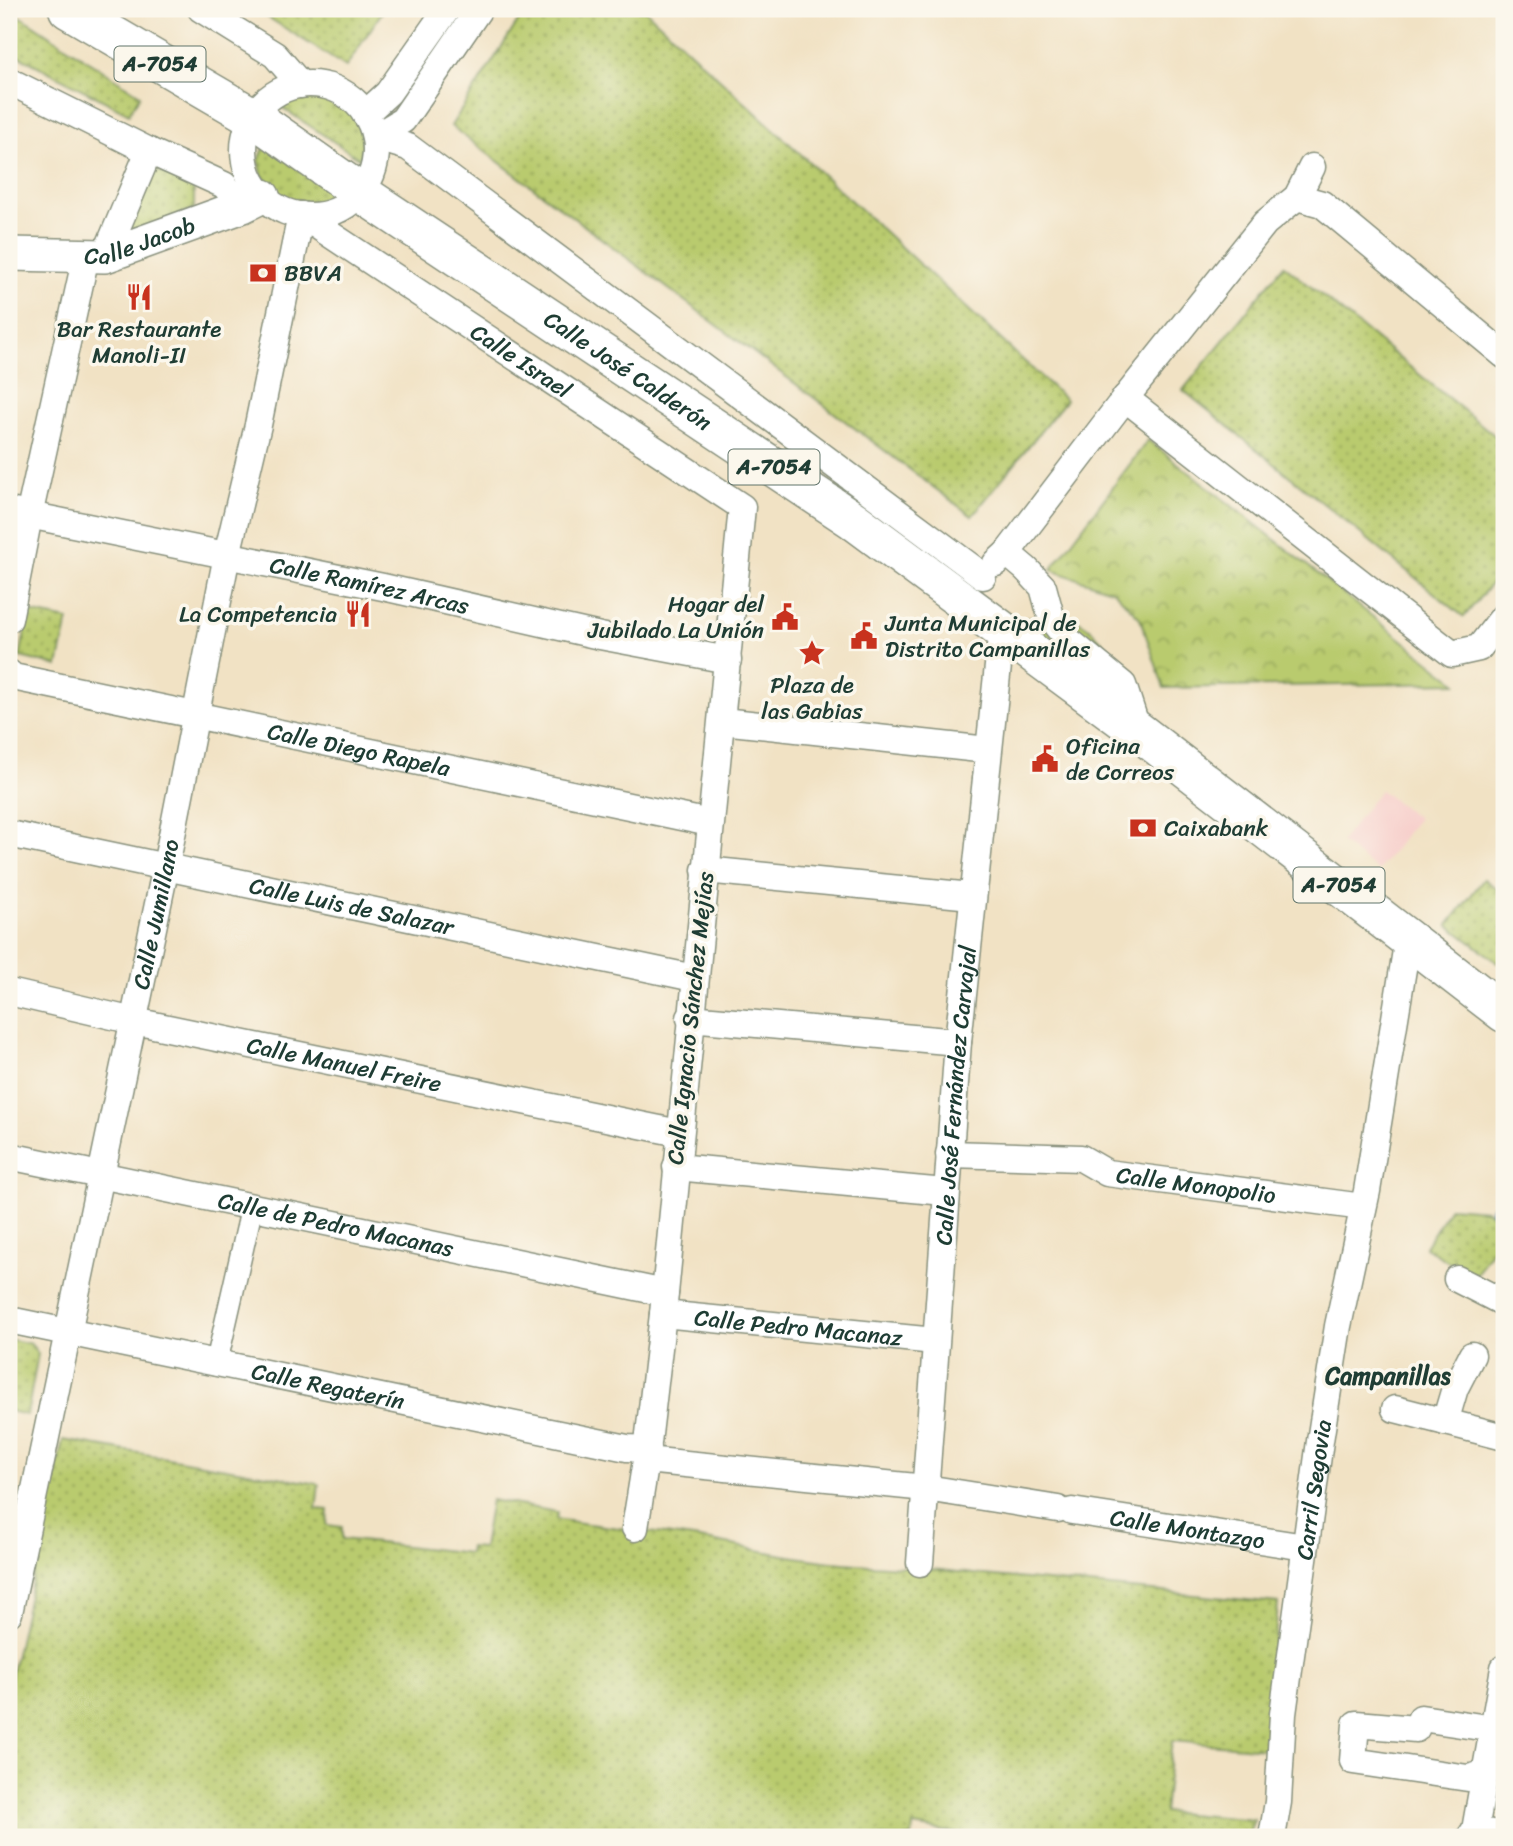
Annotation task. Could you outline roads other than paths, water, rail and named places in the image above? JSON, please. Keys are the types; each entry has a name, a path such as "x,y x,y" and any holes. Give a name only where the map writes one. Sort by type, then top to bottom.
{"main road":[{"name":"Calle José Calderón","path":"68,9 253,117 361,193 842,512 973,588 1002,628 1504,1013"}],"street":[{"path":"201,9 275,55 301,85"},
{"path":"370,125 388,93 447,9"},
{"path":"370,125 404,120 479,9"},
{"path":"253,201 245,158 245,137 253,117 266,102 282,90 301,85 321,85 340,91 356,102 370,125 376,156 372,176 361,193 344,207 323,215 301,215"},
{"path":"12,91 224,185 253,201"},
{"name":"Calle José Calderón","path":"370,125 408,147 973,588"},
{"path":"9,620 19,514 96,256 149,151"},
{"path":"973,588 1007,553 1125,398 1265,223 1297,197 1312,167"},
{"path":"1297,197 1322,204 1504,355"},
{"name":"Calle Israel","path":"253,201 301,215 742,507"},
{"name":"Calle Jacob","path":"9,254 96,256 253,201"},
{"name":"Calle Jumillano","path":"9,1613 20,1510 67,1333 102,1176 227,555 258,425 301,215"},
{"path":"1125,398 1452,654 1479,648 1504,616"},
{"name":"Calle Ignacio Sánchez Mejías","path":"635,1528 647,1454 664,1304 742,507"},
{"name":"Calle Ramírez Arcas","path":"19,514 728,660"},
{"path":"1007,553 1043,587 1052,620 1068,640 1123,685 1138,731"},
{"name":"Calle José Fernández Carvajal","path":"920,1563 948,1154 972,896 1002,628"},
{"name":"Calle Diego Rapela","path":"9,673 13,677 195,716 710,823"},
{"path":"722,721 988,750"},
{"name":"Calle Luis de Salazar","path":"9,834 694,978"},
{"path":"705,870 972,896"},
{"name":"Carril Segovia","path":"1272,1837 1278,1802 1283,1714 1338,1326 1363,1207 1408,938"},
{"name":"Calle Manuel Freire","path":"9,992 134,1021 679,1133"},
{"path":"691,1018 958,1042"},
{"name":"Calle Monopolio","path":"948,1154 1081,1158 1107,1173 1363,1207"},
{"name":"Calle de Pedro Macanas","path":"9,1156 252,1207 664,1304"},
{"path":"676,1167 946,1192"},
{"path":"216,1365 252,1207"},
{"path":"1457,1279 1504,1303"},
{"name":"Calle Pedro Macanaz","path":"664,1304 935,1341"},
{"name":"Calle Regaterín","path":"9,1320 647,1454 926,1488"},
{"path":"1445,1422 1455,1388 1472,1355"},
{"path":"1395,1409 1504,1437"},
{"name":"Calle Montazgo","path":"926,1488 1306,1547"},
{"path":"1504,1668 1494,1729 1495,1774 1473,1834 1504,1835"},
{"path":"1494,1729 1421,1718 1416,1729 1356,1724 1353,1761 1468,1778 1495,1774"}],"water":[{"path":"1504,1192 1504,1219 1503,1221 1490,1210"}],"place":[{"name":"BBVA","path":"263,273"},
{"name":"Bar Restaurante Manoli-II","path":"139,297"},
{"name":"La Competencia","path":"358,614"},
{"name":"Hogar del Jubilado La Unión","path":"785,617"},
{"name":"Junta Municipal de Distrito Campanillas","path":"864,636"},
{"name":"Plaza de las Gabias","path":"812,653"},
{"name":"Oficina de Correos","path":"1045,759"},
{"name":"Caixabank","path":"1143,828"}],"district":[{"name":"Campanillas","path":"1388,1376"}]}
